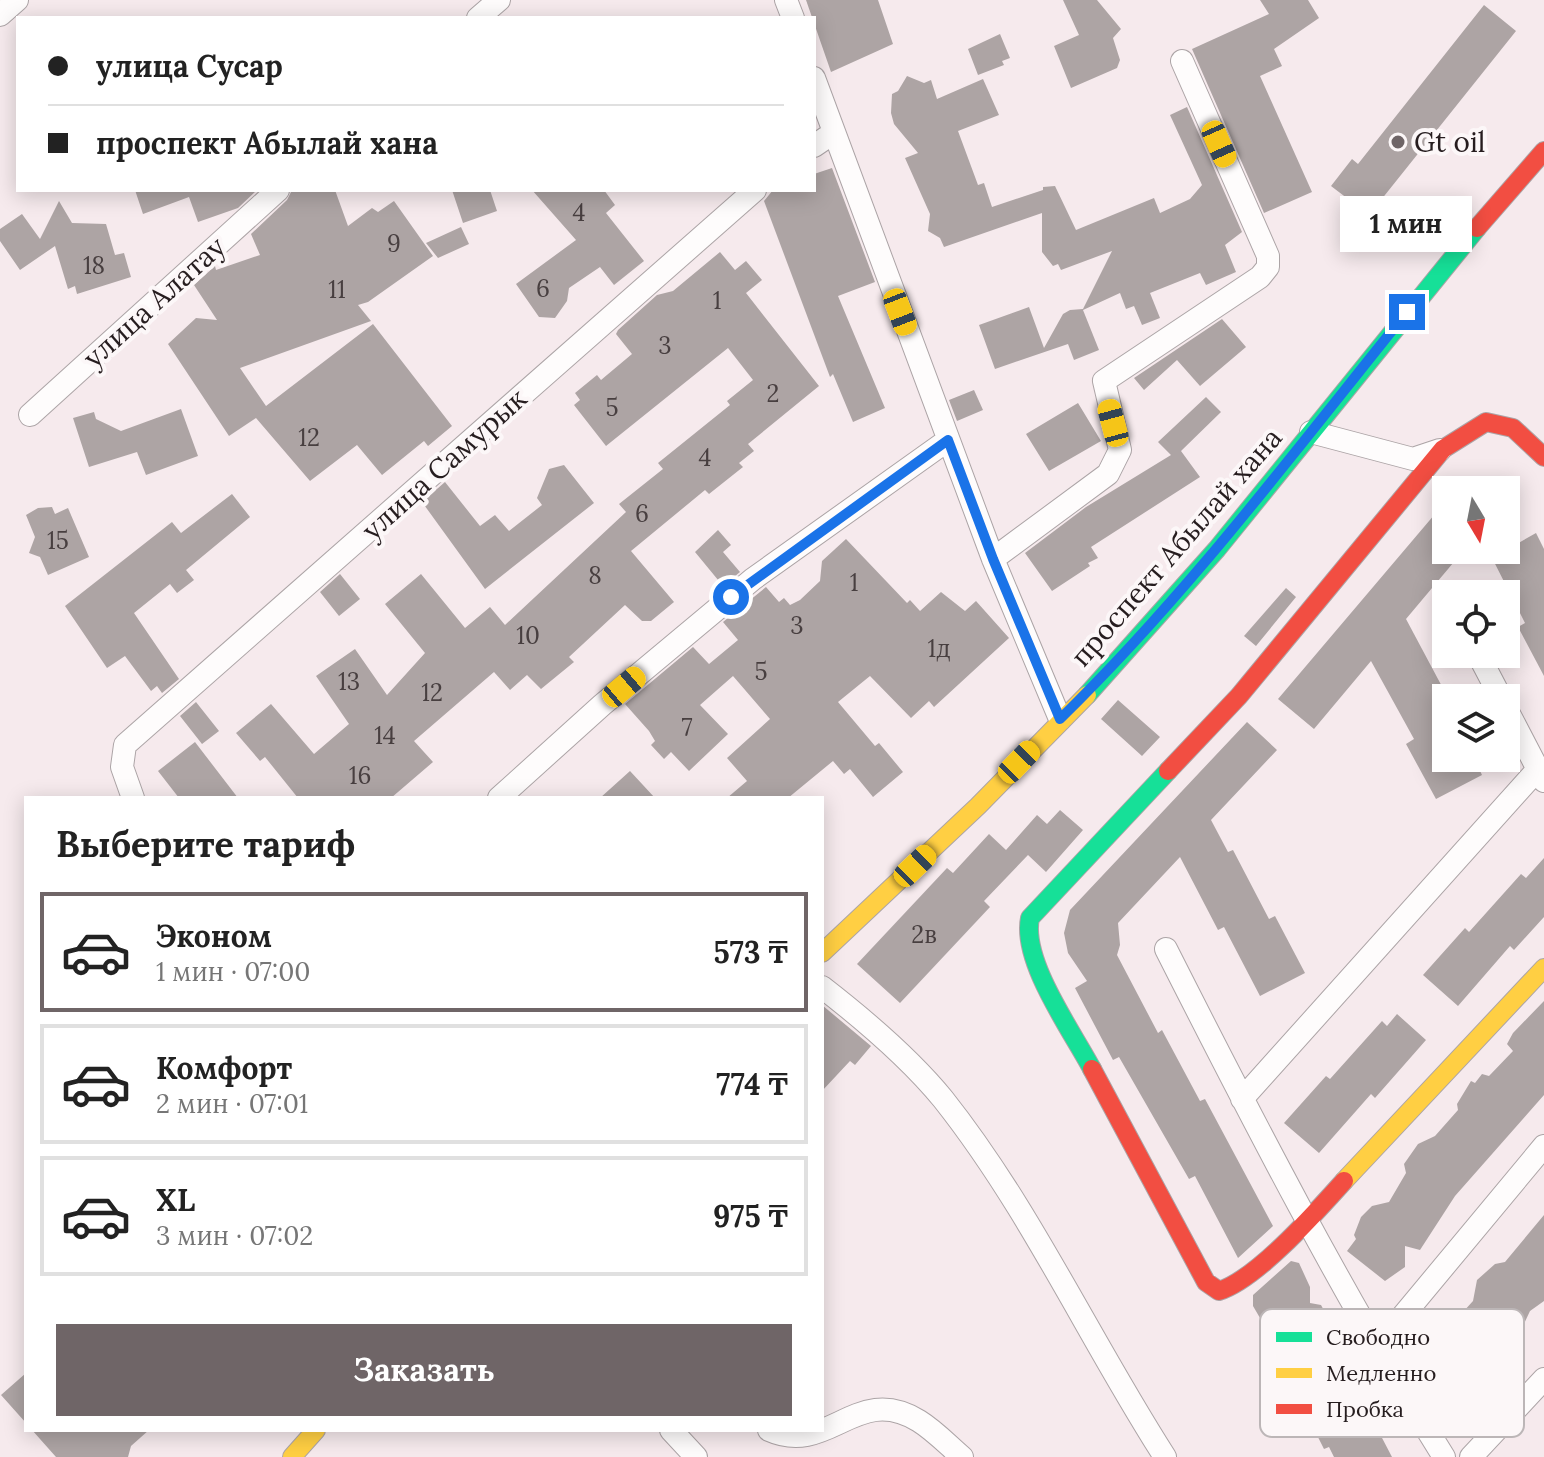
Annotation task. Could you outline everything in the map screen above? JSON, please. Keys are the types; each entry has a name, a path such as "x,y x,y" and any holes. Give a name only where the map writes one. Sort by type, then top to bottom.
{"street":[{"path":"0,15 17,0"},
{"path":"480,16 499,0"},
{"path":"993,559 1108,474 1120,450 1104,381 1260,277 1268,267 1268,256 1182,61"},
{"path":"816,84 993,559 1060,719"},
{"path":"816,145 833,133"},
{"name":"проспект Абылай хана","path":"824,951 978,806 1138,641 1445,264 1544,151"},
{"name":"улица Алатау","path":"30,415 276,192"},
{"name":"улица Самурык","path":"132,796 122,767 125,745 132,738 753,192"},
{"path":"1311,432 1413,459 1443,449 1486,422 1513,428 1544,457"},
{"path":"501,796 602,705 753,579 948,440"},
{"path":"1443,449 1239,696 1030,918 1027,932 1031,954 1206,1282 1219,1291 1235,1286 1309,1219 1544,968"},
{"path":"1242,1099 1541,776 1520,735"},
{"path":"1166,949 1242,1099 1357,1309"},
{"path":"824,988 850,1008 941,1097 989,1163 1059,1273 1118,1385 1165,1457"},
{"path":"1409,1309 1544,1146"},
{"path":"1524,1400 1544,1379"},
{"path":"824,1428 872,1408 891,1410 919,1421 962,1457"},
{"path":"292,1457 314,1432"},
{"path":"673,1432 696,1457"},
{"path":"774,1432 801,1438 815,1432"},
{"path":"1432,1437 1444,1457"},
{"path":"1471,1457 1490,1437"}],"building":[{"path":"806,0 878,0 893,44 831,72 816,29 816,16 812,16"},
{"path":"1063,0 1097,0 1121,29 1113,38 1120,60 1117,68 1071,88 1054,46 1079,35"},
{"path":"1260,0 1308,0 1319,18 1274,49 1282,66 1260,76 1312,192 1264,213 1192,49 1269,14"},
{"path":"1484,5 1516,31 1369,215 1331,186 1352,159 1358,164"},
{"path":"1000,34 1010,58 1002,61 1004,65 978,75 968,49"},
{"path":"907,76 924,83 931,80 937,99 983,79 999,115 958,131 978,185 984,183 992,207 1043,190 1043,187 1055,186 1076,230 1154,198 1160,213 1190,199 1202,185 1170,115 1187,107 1242,232 1225,245 1236,272 1206,285 1200,273 1150,293 1160,318 1142,325 1134,306 1126,309 1120,293 1083,310 1099,350 1074,360 1068,344 995,369 979,325 1029,307 1044,348 1063,314 1083,309 1112,251 1061,270 1058,264 1053,266 1042,252 1042,213 944,247 940,238 928,231 930,214 905,158 918,153 894,124 891,113 892,94 898,91"},
{"path":"832,168 875,282 838,296 885,408 853,422 833,374 830,377 764,201 771,192 816,192 816,173"},
{"path":"136,192 255,192 238,208 198,222 189,197 143,214"},
{"path":"291,192 336,192 348,226 372,208 378,212 394,201 433,256 368,302 358,305 371,321 240,368 266,406 373,324 452,426 428,446 424,441 382,475 357,445 310,481 256,418 229,436 168,344 196,318 217,320 194,285 215,266 216,270 260,255 251,234 287,200"},
{"path":"453,192 491,192 497,211 463,223"},
{"path":"534,192 605,192 615,205 606,213 644,261 614,285 600,267 569,288 567,301 555,318 539,317 516,284 576,240"},
{"path":"59,201 72,223 106,224 115,255 124,253 131,277 77,294 75,286 68,289 55,246 20,270 0,241 0,229 22,214 40,239"},
{"path":"461,227 469,244 438,258 426,243"},
{"path":"720,252 735,270 746,261 762,280 746,293 819,386 748,444 754,451 739,463 743,467 709,494 705,490 631,551 674,602 651,621 642,621 625,605 569,657 574,662 541,689 527,675 510,690 494,672 414,741 433,762 393,796 296,796 265,757 260,761 236,733 271,704 314,754 349,724 316,676 355,649 387,695 425,653 385,604 421,574 465,628 490,607 505,625 626,512 619,504 663,469 658,463 730,405 727,401 753,380 728,348 606,446 574,405 580,400 575,393 597,375 601,380 632,354 616,334 618,330 657,295 673,291"},
{"path":"1222,319 1246,347 1200,386 1177,360 1144,390 1134,378"},
{"path":"974,390 983,410 957,421 949,400"},
{"path":"1206,397 1221,412 1181,451 1200,477 1091,547 1098,558 1052,591 1025,553 1086,507 1171,455 1158,442"},
{"path":"1078,403 1101,441 1049,471 1026,434"},
{"path":"181,409 198,456 146,475 137,452 89,467 73,418 94,412 96,419 121,431"},
{"path":"564,465 594,503 485,589 422,502 445,482 480,526 495,515 509,531 542,505 537,498 549,469"},
{"path":"232,494 250,517 186,570 194,580 177,593 170,584 134,613 179,679 162,693 157,686 151,691 125,656 107,668 65,606 172,522 181,533"},
{"path":"52,507 55,514 68,508 89,557 48,575 40,557 29,553 35,537 26,515 38,508"},
{"path":"1432,518 1432,564 1452,564 1439,580 1432,580 1432,588 1406,619 1441,684 1432,684 1432,772 1481,772 1482,775 1436,799 1406,744 1414,739 1371,661 1314,729 1278,699"},
{"path":"718,530 731,545 723,552 740,572 723,586 695,552"},
{"path":"1536,533 1544,549 1544,676 1520,631 1520,626 1525,623 1520,613 1520,580 1503,580 1495,564 1520,564 1520,542"},
{"path":"846,539 907,603 910,600 920,611 941,592 965,611 976,601 1009,638 934,707 929,701 911,718 870,676 838,702 875,746 879,743 903,772 873,797 850,769 844,774 833,761 790,796 729,796 747,781 727,758 770,719 733,676 700,705 728,734 689,771 671,752 664,759 651,745 655,741 649,731 625,704 693,647 709,664 738,640 723,622 766,587 779,602 784,598 790,605 800,600 820,581 822,561"},
{"path":"340,574 360,599 339,616 320,592"},
{"path":"1286,588 1296,597 1256,646 1244,636"},
{"path":"1118,700 1160,737 1142,756 1101,719"},
{"path":"196,702 219,731 202,744 180,716"},
{"path":"1247,722 1277,750 1211,820 1228,852 1233,850 1269,919 1275,916 1305,973 1260,996 1224,927 1218,930 1180,857 1118,923 1120,945 1117,955 1158,1033 1162,1030 1200,1101 1205,1099 1273,1226 1238,1258 1195,1176 1189,1179 1119,1057 1113,1060 1075,988 1087,981 1068,953 1064,933 1070,910"},
{"path":"195,742 236,796 177,796 158,771"},
{"path":"630,771 653,796 602,796"},
{"path":"1060,810 1083,830 1046,872 1028,855 984,901 990,907 900,1003 857,964 947,868 953,873 989,834 1006,850 1037,815 1047,824"},
{"path":"1544,858 1544,917 1514,950 1510,946 1458,1006 1423,975 1465,928 1469,932 1521,874 1526,878"},
{"path":"1544,1001 1544,1095 1455,1196 1420,1250 1405,1246 1405,1267 1385,1281 1347,1251 1356,1239 1354,1235 1361,1217 1372,1206 1389,1202 1406,1173 1404,1164 1418,1144 1435,1136 1458,1110 1457,1104 1471,1081 1475,1083 1482,1074 1489,1076 1513,1051 1507,1044 1513,1033"},
{"path":"824,1007 871,1046 855,1065 850,1061 824,1089"},
{"path":"1397,1014 1426,1040 1375,1098 1371,1094 1319,1153 1284,1123 1326,1076 1330,1079 1382,1021 1387,1026"},
{"path":"1544,1215 1544,1301 1530,1311 1524,1324 1524,1309 1466,1309 1473,1301 1477,1280 1495,1264 1505,1262"},
{"path":"1291,1261 1299,1263 1310,1287 1310,1303 1321,1305 1323,1309 1260,1309 1260,1318 1253,1306 1253,1295"},
{"path":"24,1375 24,1421 1,1395"},
{"path":"34,1432 147,1432 131,1446 128,1457 56,1457"},
{"path":"1318,1437 1382,1437 1392,1457 1334,1457 1329,1447 1324,1449"}],"traffic: fast":[{"path":"1087,695 1217,549 1477,228"},
{"path":"1092,1069 1040,975 1029,935 1030,918 1168,771"}],"traffic: slow":[{"path":"824,951 978,806 1087,695"},
{"path":"1344,1181 1544,968"},
{"path":"292,1457 314,1432"}],"traffic: jam":[{"path":"1477,228 1544,151"},
{"path":"1168,771 1239,696 1443,449 1486,422 1513,428 1544,457"},
{"path":"1092,1069 1206,1282 1219,1291 1251,1273 1268,1259 1344,1181"}],"place":[{"name":"Gt oil","path":"1398,142"}],"route":[{"path":"731,597 948,440 993,559 1060,719 1128,653 1217,549 1407,312"}]}
